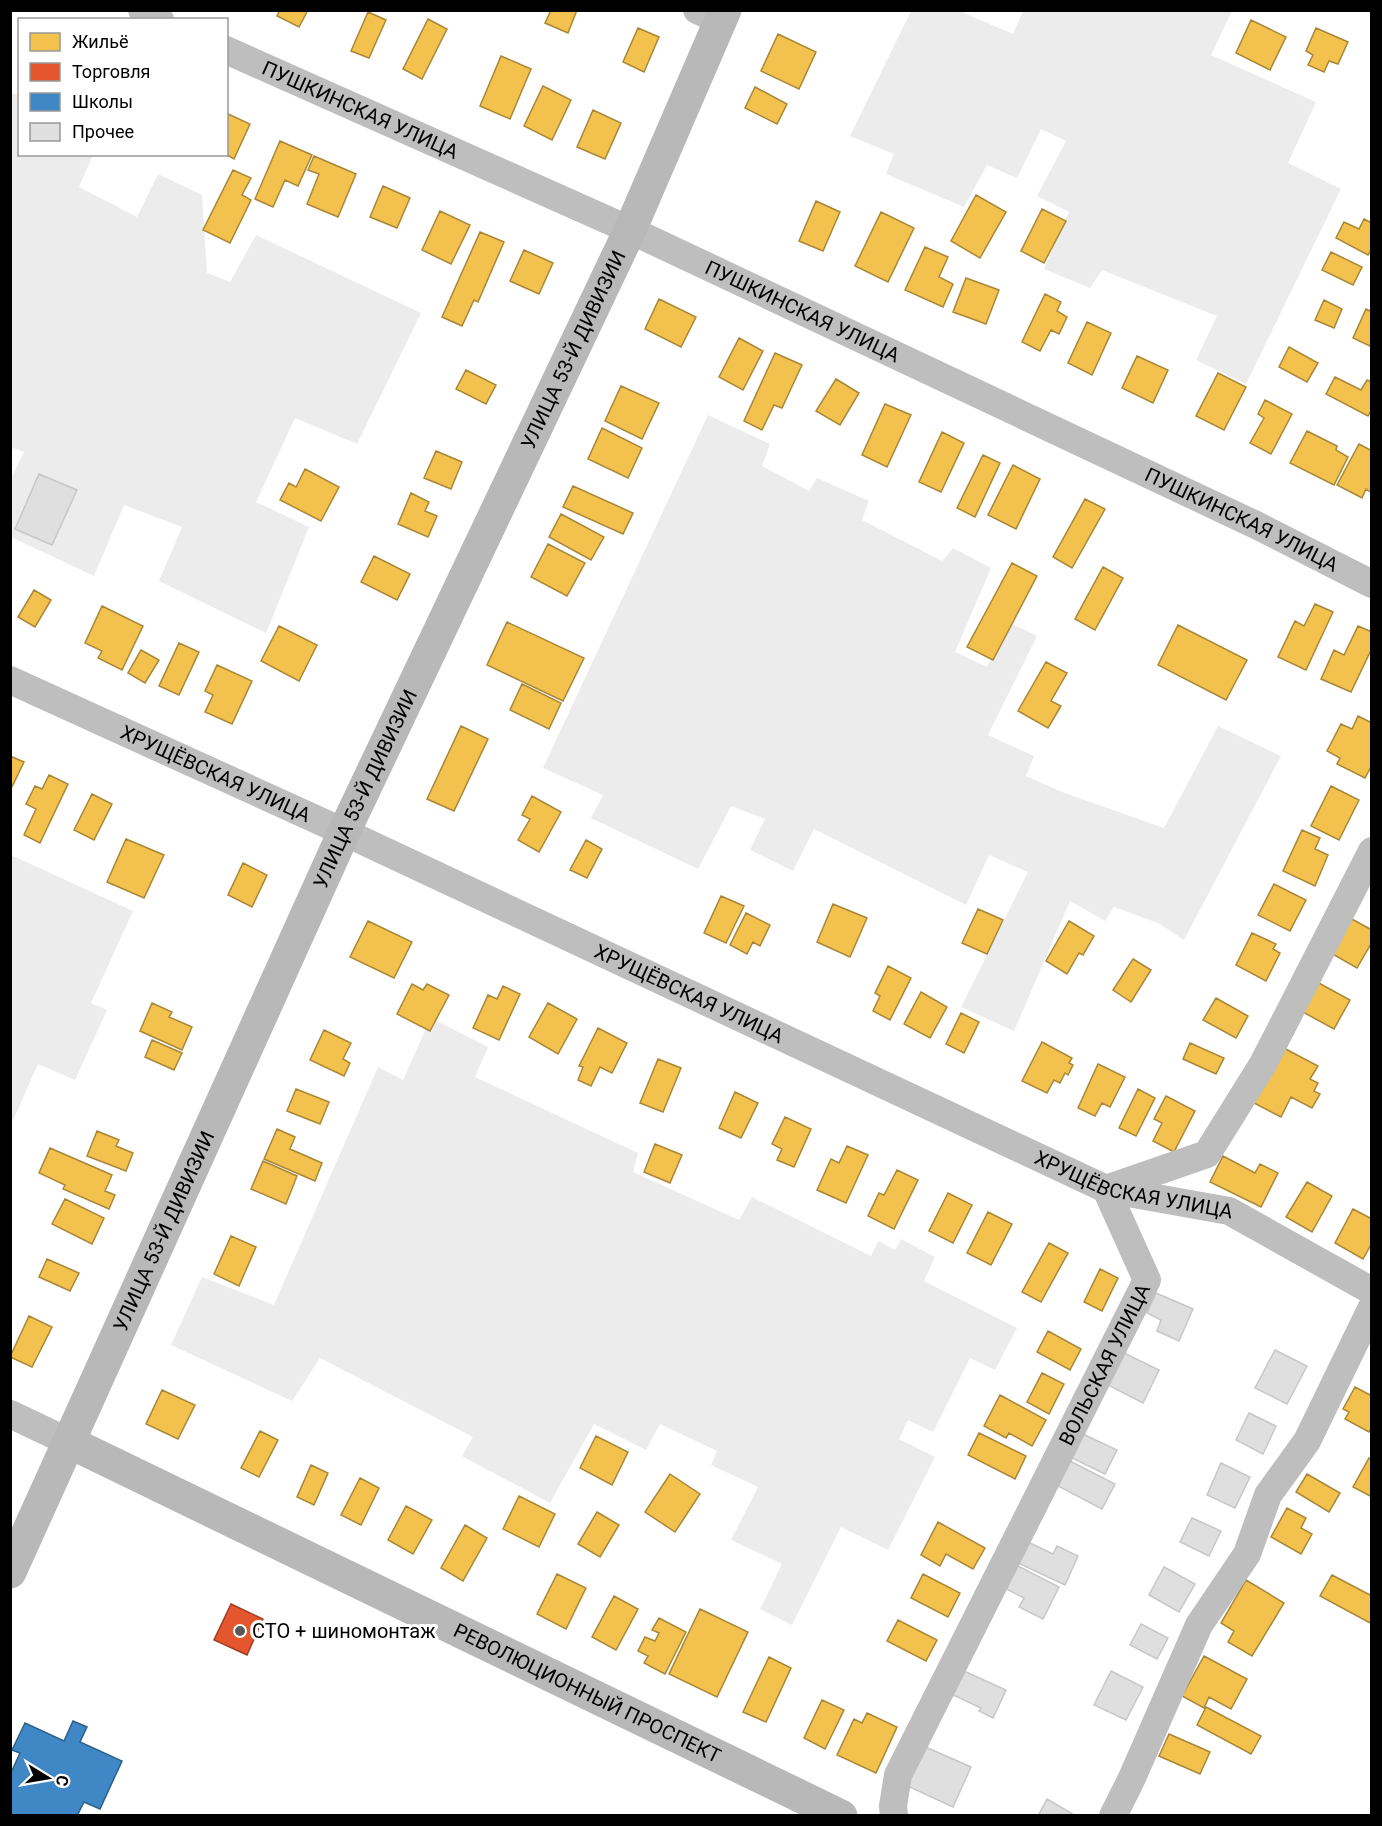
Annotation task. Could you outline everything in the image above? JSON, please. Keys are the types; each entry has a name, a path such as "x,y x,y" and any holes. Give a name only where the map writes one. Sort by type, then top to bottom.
{"street":[{"path":"142,10 156,18"},
{"name":"УЛИЦА 53-Й ДИВИЗИИ","path":"10,1572 344,832 630,230 714,14"},
{"name":"ПУШКИНСКАЯ УЛИЦА","path":"228,51 630,230 1256,525 1371,584"},
{"name":"ХРУЩЁВСКАЯ УЛИЦА","path":"10,680 344,832 1106,1190 1229,1211 1371,1291"},
{"path":"1106,1190 1207,1154 1263,1064 1371,851"},
{"name":"ВОЛЬСКАЯ УЛИЦА","path":"894,1815 893,1806 898,1775 1146,1280 1106,1190"},
{"path":"1113,1815 1131,1780 1199,1625 1247,1554 1268,1494 1307,1441 1371,1307"},
{"name":"РЕВОЛЮЦИОННЫЙ ПРОСПЕКТ","path":"10,1414 841,1815"}],"shaded area":[{"path":"911,11 964,11 964,13 1013,34 1023,11 1232,11 1211,55 1316,102 1288,163 1341,189 1246,384 1196,360 1217,316 1102,270 1090,288 1044,269 1069,212 1037,196 1066,141 1041,129 1017,178 987,165 964,207 886,174 894,154 850,136"},
{"path":"10,92 18,96 18,156 93,156 79,187 137,217 158,174 202,195 207,273 230,282 256,235 421,313 357,444 295,418 256,502 309,527 266,633 159,581 182,527 124,505 94,576 11,537 11,479 24,452 10,447"},
{"path":"708,415 770,444 762,466 809,491 817,478 869,501 862,520 942,561 953,548 991,568 955,652 987,667 1009,622 1037,636 988,735 1034,756 1026,776 1062,792 1164,828 1218,726 1281,756 1184,940 1158,923 1114,907 1105,921 1070,901 1014,1031 961,1007 1028,872 989,855 966,905 814,829 793,871 750,850 765,819 731,806 698,869 591,818 603,795 543,768"},
{"path":"11,855 133,911 91,1003 107,1010 75,1080 38,1064 11,1125"},
{"path":"431,1018 488,1047 475,1077 638,1153 633,1172 739,1220 752,1197 871,1256 878,1241 895,1250 901,1239 935,1257 924,1281 1017,1328 995,1370 970,1358 933,1432 908,1420 899,1439 935,1457 888,1550 841,1527 792,1625 760,1609 782,1564 731,1540 758,1487 711,1465 717,1451 660,1424 646,1450 594,1424 550,1503 462,1456 473,1437 320,1358 292,1401 171,1345 202,1277 274,1305 378,1067 403,1080"}],"building: Жильё":[{"path":"280,10 308,10 299,27 277,16"},
{"path":"551,10 577,10 568,33 545,23"},
{"path":"368,12 386,20 369,58 351,51"},
{"path":"428,19 447,29 422,79 403,69"},
{"path":"1251,20 1286,37 1270,70 1236,53"},
{"path":"638,28 659,37 644,72 623,62"},
{"path":"1316,28 1348,42 1338,64 1329,61 1324,72 1308,65 1313,55 1306,51"},
{"path":"778,34 816,52 799,89 761,71"},
{"path":"501,56 531,69 510,119 480,106"},
{"path":"543,86 571,100 552,140 524,126"},
{"path":"755,87 787,104 777,124 745,108"},
{"path":"593,110 621,123 605,159 577,147"},
{"path":"228,114 250,124 234,159 228,156"},
{"path":"280,141 312,155 298,186 285,180 273,207 255,199"},
{"path":"314,156 356,174 338,217 307,204 319,174 308,170"},
{"path":"233,170 251,178 242,195 251,200 230,243 203,230"},
{"path":"383,186 410,198 397,228 370,217"},
{"path":"976,195 1006,212 980,258 951,241"},
{"path":"816,201 840,212 823,251 799,241"},
{"path":"1042,209 1066,221 1044,263 1021,251"},
{"path":"440,211 470,225 451,264 422,250"},
{"path":"881,212 914,228 888,282 855,266"},
{"path":"1364,219 1372,223 1372,248 1368,255 1336,238 1344,222 1359,229"},
{"path":"480,232 504,242 478,302 474,300 462,326 442,317"},
{"path":"925,247 948,257 939,277 953,284 943,307 905,290"},
{"path":"524,250 553,263 539,294 510,281"},
{"path":"1331,252 1362,267 1353,285 1322,270"},
{"path":"966,278 999,290 986,324 953,312"},
{"path":"1045,294 1061,302 1057,311 1067,317 1059,334 1051,330 1040,351 1022,342"},
{"path":"659,299 696,317 681,347 645,329"},
{"path":"1324,300 1342,309 1334,328 1315,320"},
{"path":"1366,309 1372,312 1372,347 1353,338"},
{"path":"1087,322 1111,333 1092,375 1068,363"},
{"path":"739,338 763,351 743,390 719,377"},
{"path":"1289,347 1318,363 1307,382 1279,367"},
{"path":"775,353 802,365 782,408 774,405 762,430 744,421"},
{"path":"1137,356 1168,370 1153,403 1122,388"},
{"path":"466,370 496,385 486,404 456,389"},
{"path":"1218,373 1246,387 1224,430 1196,416"},
{"path":"1335,377 1361,390 1367,380 1372,382 1372,409 1368,416 1326,394"},
{"path":"836,379 859,393 840,425 816,411"},
{"path":"621,386 659,403 642,439 605,421"},
{"path":"1265,400 1292,414 1271,454 1250,443 1264,418 1258,414"},
{"path":"885,404 911,415 887,467 862,455"},
{"path":"602,428 642,448 628,478 588,459"},
{"path":"1307,431 1337,446 1336,450 1348,457 1334,485 1290,463"},
{"path":"942,432 964,443 941,492 919,482"},
{"path":"1359,444 1372,451 1372,493 1366,489 1362,498 1337,485"},
{"path":"436,451 462,462 451,489 424,478"},
{"path":"983,455 1000,463 975,517 957,508"},
{"path":"1013,465 1040,479 1016,529 988,515"},
{"path":"305,469 339,487 321,521 280,500 289,483 296,487"},
{"path":"573,486 633,513 623,534 563,507"},
{"path":"411,493 429,502 425,511 437,516 428,537 398,524"},
{"path":"1085,499 1105,509 1072,568 1053,557"},
{"path":"561,514 604,537 591,560 549,537"},
{"path":"548,544 585,563 567,596 531,577"},
{"path":"374,556 410,574 397,600 361,582"},
{"path":"1012,563 1037,576 993,660 967,647"},
{"path":"1103,567 1123,578 1095,630 1075,619"},
{"path":"34,590 51,600 35,627 18,617"},
{"path":"1315,604 1333,612 1306,670 1278,657 1295,621 1304,626"},
{"path":"102,606 143,626 122,670 98,658 102,651 85,643"},
{"path":"507,622 584,658 563,701 487,665"},
{"path":"1178,625 1247,660 1226,700 1158,665"},
{"path":"279,626 317,645 299,681 261,661"},
{"path":"1358,626 1372,632 1372,648 1351,692 1321,679 1334,650 1344,655"},
{"path":"179,643 199,652 179,695 159,686"},
{"path":"141,650 159,660 145,683 128,673"},
{"path":"1046,662 1067,673 1051,701 1061,706 1048,728 1018,711"},
{"path":"217,665 252,681 232,724 205,712 213,695 205,691"},
{"path":"522,684 561,703 549,729 510,710"},
{"path":"1358,716 1372,723 1372,765 1365,778 1337,764 1340,758 1327,751 1341,724 1352,729"},
{"path":"461,726 488,739 454,811 427,799"},
{"path":"10,756 24,762 10,791"},
{"path":"49,775 68,784 40,843 24,835 36,809 26,804 35,786 42,789"},
{"path":"1331,786 1359,800 1339,840 1311,826"},
{"path":"92,794 112,804 94,840 74,830"},
{"path":"532,796 561,812 539,852 518,840 530,819 522,815"},
{"path":"1302,830 1320,838 1315,849 1328,855 1315,886 1283,871"},
{"path":"126,839 164,855 144,898 107,882"},
{"path":"586,840 602,849 587,878 570,870"},
{"path":"243,863 267,875 252,907 228,895"},
{"path":"1274,884 1306,900 1290,931 1258,915"},
{"path":"721,896 744,906 726,943 704,933"},
{"path":"833,904 867,918 850,957 817,942"},
{"path":"978,909 1003,920 987,954 962,943"},
{"path":"746,913 770,925 760,946 753,942 747,954 730,945"},
{"path":"1348,917 1372,930 1372,942 1357,968 1329,952"},
{"path":"368,921 412,942 394,978 350,957"},
{"path":"1069,921 1094,936 1083,955 1079,953 1067,974 1046,961"},
{"path":"1252,933 1276,944 1273,949 1280,953 1266,981 1236,965"},
{"path":"1133,959 1151,970 1131,1002 1113,990"},
{"path":"888,966 911,978 890,1020 873,1011 880,996 875,993"},
{"path":"1317,982 1350,1000 1334,1029 1301,1011"},
{"path":"412,984 423,990 427,984 449,995 430,1031 397,1014"},
{"path":"503,986 520,994 499,1040 473,1028 488,995 497,999"},
{"path":"921,992 947,1007 930,1038 904,1024"},
{"path":"1216,998 1248,1016 1236,1038 1203,1020"},
{"path":"152,1003 172,1012 169,1017 192,1027 182,1050 140,1031"},
{"path":"548,1003 577,1019 558,1054 529,1037"},
{"path":"961,1013 979,1022 964,1053 946,1044"},
{"path":"598,1028 627,1043 612,1073 600,1067 591,1086 578,1080 583,1067 579,1066"},
{"path":"324,1030 351,1043 343,1059 350,1063 344,1076 310,1060"},
{"path":"152,1040 182,1053 174,1070 145,1057"},
{"path":"1042,1042 1072,1058 1069,1063 1073,1065 1068,1075 1065,1073 1060,1083 1054,1080 1047,1093 1022,1081"},
{"path":"1190,1043 1224,1058 1216,1074 1183,1059"},
{"path":"1280,1046 1318,1066 1310,1079 1318,1083 1314,1091 1320,1094 1312,1108 1291,1097 1281,1117 1252,1102"},
{"path":"658,1059 681,1068 663,1112 640,1103"},
{"path":"1098,1064 1125,1077 1110,1107 1102,1103 1095,1116 1078,1108"},
{"path":"296,1089 329,1102 320,1124 287,1111"},
{"path":"1138,1089 1155,1098 1136,1136 1119,1128"},
{"path":"735,1092 758,1103 741,1138 719,1128"},
{"path":"1166,1096 1195,1111 1174,1152 1153,1141 1162,1123 1154,1119"},
{"path":"785,1117 811,1129 794,1167 777,1160 782,1149 772,1144"},
{"path":"277,1129 295,1137 290,1149 322,1163 315,1181 264,1159"},
{"path":"97,1131 119,1140 116,1146 133,1153 126,1171 87,1156"},
{"path":"655,1144 682,1155 670,1183 644,1172"},
{"path":"847,1146 868,1155 846,1203 817,1190 831,1159 839,1163"},
{"path":"50,1148 112,1175 105,1191 115,1195 109,1209 63,1189 65,1185 39,1173"},
{"path":"1223,1156 1255,1173 1260,1164 1278,1173 1261,1207 1210,1182"},
{"path":"263,1161 297,1176 286,1204 251,1189"},
{"path":"897,1170 918,1180 894,1229 868,1216 879,1193 884,1195"},
{"path":"1307,1182 1332,1196 1312,1232 1286,1217"},
{"path":"948,1193 972,1205 953,1243 929,1231"},
{"path":"65,1199 104,1218 92,1244 52,1224"},
{"path":"1353,1209 1372,1219 1372,1243 1363,1259 1335,1243"},
{"path":"988,1212 1012,1224 991,1265 967,1253"},
{"path":"231,1236 256,1247 239,1286 214,1274"},
{"path":"1049,1243 1068,1253 1041,1302 1022,1292"},
{"path":"47,1259 79,1273 70,1291 39,1277"},
{"path":"1100,1269 1118,1278 1102,1311 1084,1302"},
{"path":"29,1316 52,1327 32,1367 10,1357"},
{"path":"1048,1331 1081,1349 1070,1370 1037,1352"},
{"path":"1042,1373 1064,1384 1049,1414 1027,1402"},
{"path":"1355,1387 1372,1396 1372,1428 1369,1432 1345,1419 1349,1412 1343,1409"},
{"path":"162,1390 195,1405 178,1439 146,1424"},
{"path":"1000,1395 1046,1420 1032,1446 1009,1433 1006,1438 984,1426"},
{"path":"260,1431 278,1440 259,1477 241,1468"},
{"path":"979,1433 1026,1456 1015,1479 968,1455"},
{"path":"596,1436 628,1452 612,1485 580,1468"},
{"path":"1369,1458 1372,1459 1372,1497 1353,1487"},
{"path":"311,1465 328,1473 314,1505 297,1497"},
{"path":"670,1474 700,1494 675,1532 645,1512"},
{"path":"1307,1474 1340,1493 1329,1512 1296,1492"},
{"path":"360,1478 379,1488 361,1525 341,1515"},
{"path":"519,1496 555,1514 539,1547 503,1529"},
{"path":"406,1506 432,1520 413,1554 388,1540"},
{"path":"1287,1508 1306,1518 1301,1528 1312,1534 1301,1554 1271,1537"},
{"path":"597,1512 619,1525 600,1557 578,1544"},
{"path":"938,1522 985,1548 973,1569 946,1554 940,1566 921,1555"},
{"path":"465,1525 487,1538 463,1581 441,1568"},
{"path":"557,1574 586,1588 566,1629 537,1614"},
{"path":"923,1574 960,1593 948,1617 911,1598"},
{"path":"1332,1575 1372,1596 1372,1624 1320,1596"},
{"path":"1246,1580 1284,1603 1252,1656 1228,1642 1234,1631 1221,1623"},
{"path":"614,1596 638,1609 616,1650 592,1637"},
{"path":"700,1609 748,1632 717,1697 669,1674"},
{"path":"659,1618 686,1632 665,1674 644,1663 648,1656 638,1651 645,1637 655,1641 659,1633 652,1630"},
{"path":"898,1620 937,1640 926,1661 887,1641"},
{"path":"1204,1656 1247,1679 1231,1709 1209,1697 1204,1708 1182,1696"},
{"path":"769,1657 791,1668 766,1722 743,1712"},
{"path":"822,1700 844,1710 825,1749 804,1738"},
{"path":"1206,1707 1261,1736 1251,1754 1197,1725"},
{"path":"867,1713 897,1727 876,1773 837,1755 854,1719 862,1723"},
{"path":"1169,1734 1210,1752 1200,1774 1159,1756"}],"building: Торговля":[{"path":"231,1604 263,1619 247,1655 214,1640"}],"building: Школы":[{"path":"73,1721 87,1727 80,1742 122,1761 100,1809 84,1802 77,1816 10,1816 10,1775 20,1753 12,1750 25,1723 64,1741"}],"building: Прочее":[{"path":"39,474 77,490 52,545 15,529"},
{"path":"1156,1293 1193,1309 1179,1341 1157,1331 1161,1320 1147,1313"},
{"path":"1275,1350 1307,1366 1287,1404 1255,1388"},
{"path":"1124,1353 1159,1370 1143,1403 1108,1385"},
{"path":"1249,1413 1276,1426 1263,1454 1236,1440"},
{"path":"1083,1434 1117,1450 1105,1474 1072,1458"},
{"path":"1070,1461 1115,1484 1102,1509 1058,1486"},
{"path":"1221,1463 1250,1477 1235,1508 1207,1495"},
{"path":"1192,1518 1221,1531 1209,1556 1180,1542"},
{"path":"1028,1542 1053,1554 1057,1546 1078,1556 1065,1585 1018,1563"},
{"path":"1016,1565 1059,1587 1043,1619 1019,1607 1024,1598 1004,1588"},
{"path":"1164,1567 1195,1584 1179,1612 1149,1595"},
{"path":"1141,1624 1168,1638 1157,1659 1130,1645"},
{"path":"964,1671 1006,1690 993,1718 979,1711 981,1708 953,1695"},
{"path":"1111,1671 1143,1687 1126,1720 1094,1705"},
{"path":"921,1745 971,1767 953,1807 903,1784"},
{"path":"1047,1799 1076,1816 1038,1816"}],"place":[{"name":"СТО + шиномонтаж","path":"240,1631"}]}
